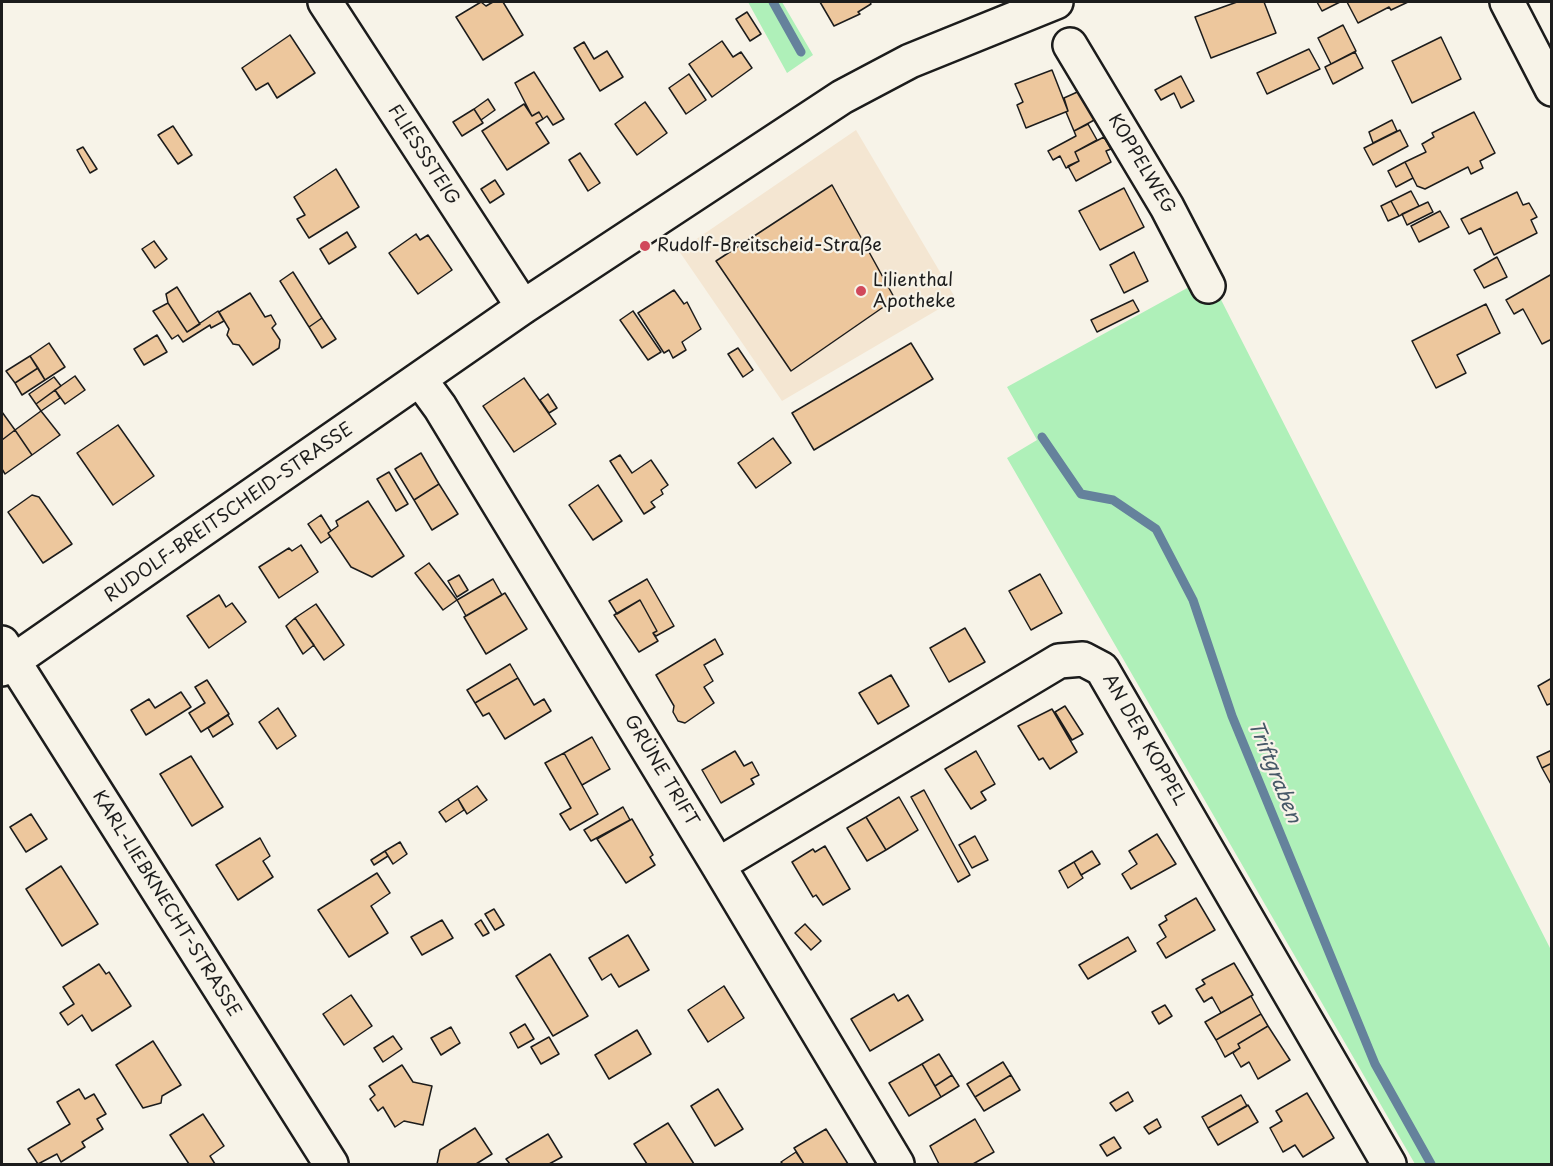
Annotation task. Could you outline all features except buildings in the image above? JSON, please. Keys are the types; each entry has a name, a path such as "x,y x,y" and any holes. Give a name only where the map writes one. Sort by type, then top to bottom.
{"street":[{"name":"FLIESSSTEIG","path":"325,2 523,307"},
{"name":"RUDOLF-BREITSCHEID-STRASSE","path":"5,658 421,381 523,307 844,96 910,61 1056,2"},
{"path":"1507,2 1551,89"},
{"name":"KOPPELWEG","path":"1070,45 1167,207 1208,286"},
{"name":"GRÜNE TRIFT","path":"421,381 440,407 897,1164"},
{"name":"KARL-LIEBKNECHT-STRASSE","path":"5,658 331,1164"},
{"name":"AN DER KOPPEL","path":"718,865 1059,661 1083,658 1102,669 1389,1164"}],"shaded area":[{"path":"856,130 956,299 782,401 679,251"}],"green space":[{"path":"748,2 782,2 813,55 787,73"},
{"path":"1209,276 1551,950 1551,1164 1415,1164 1007,458 1037,440 1007,387"}],"waterway":[{"path":"773,2 801,52"},
{"name":"Triftgraben","path":"1042,437 1081,494 1113,500 1156,529 1193,600 1232,716 1375,1064 1431,1164"}],"place":[{"name":"Rudolf-Breitscheid-Straße","path":"645,246"},
{"name":"Lilienthal Apotheke","path":"861,291"}]}
